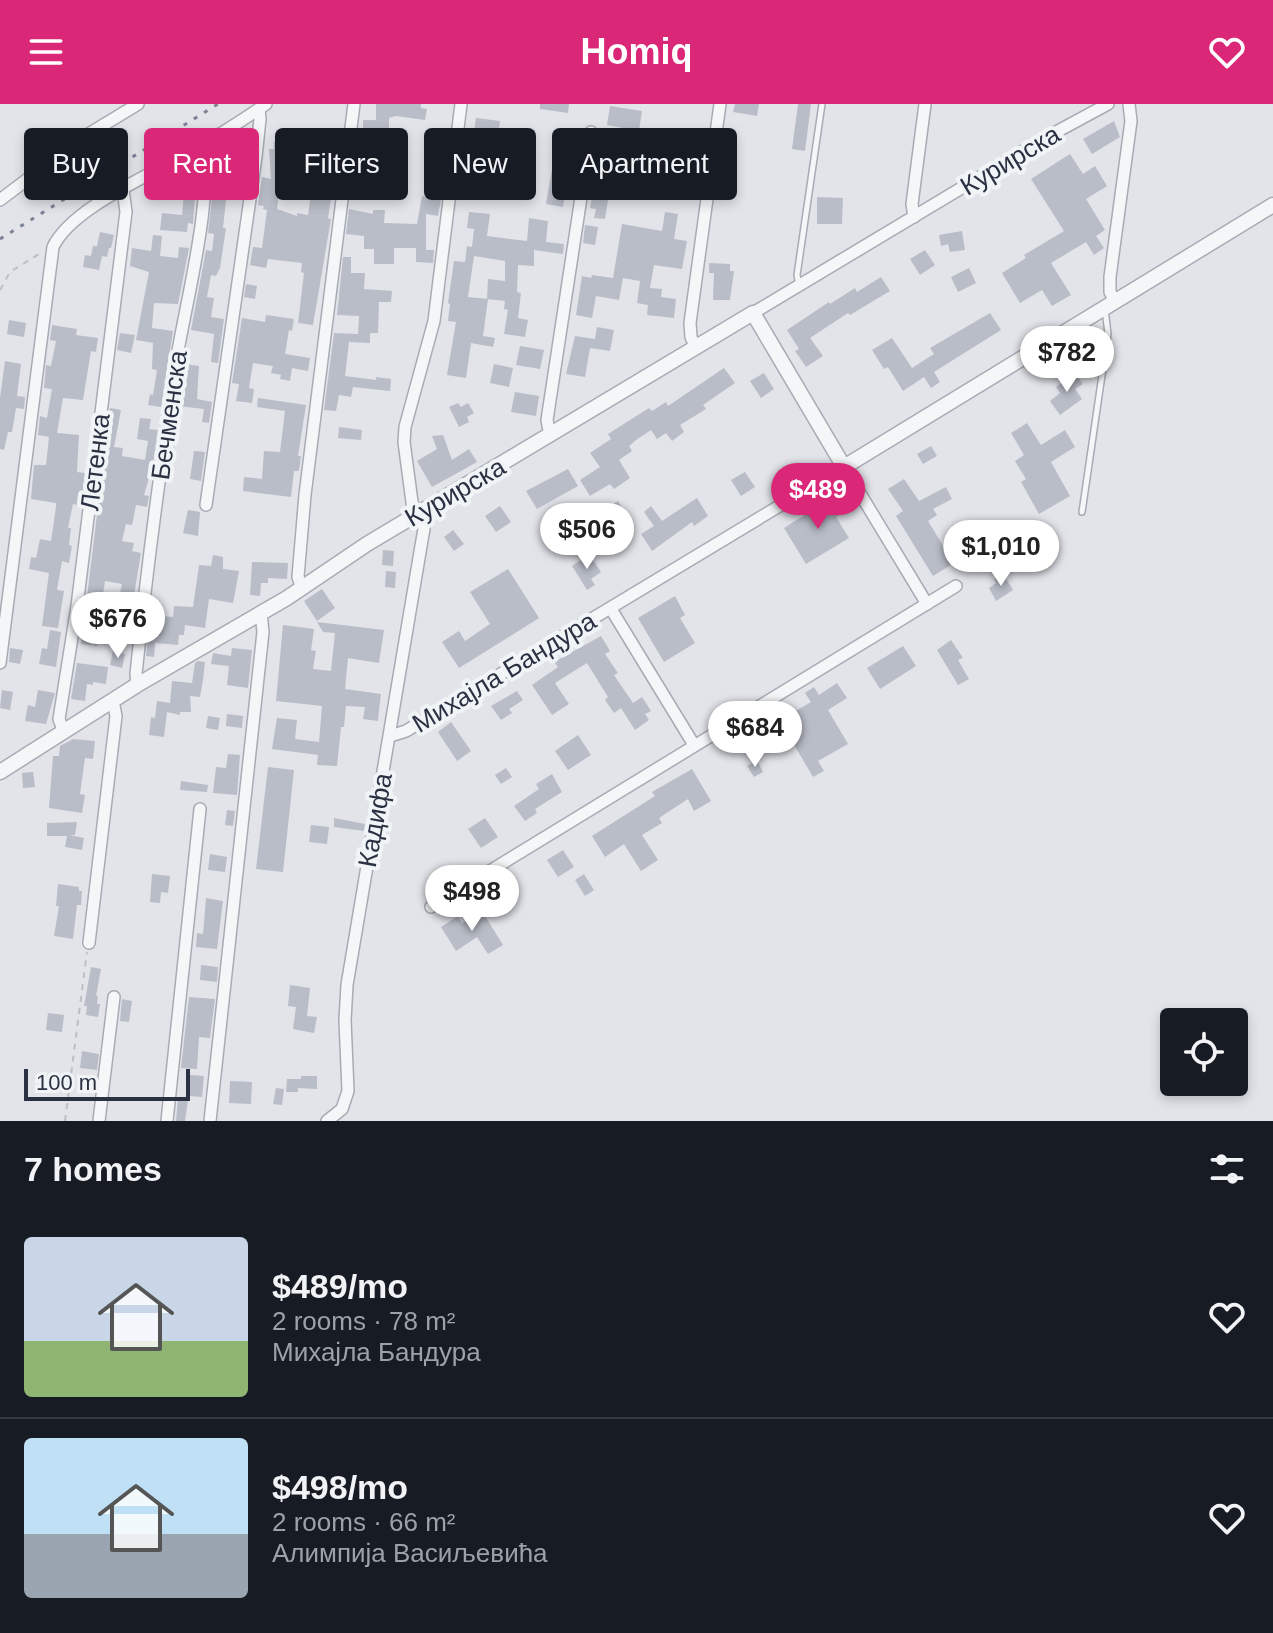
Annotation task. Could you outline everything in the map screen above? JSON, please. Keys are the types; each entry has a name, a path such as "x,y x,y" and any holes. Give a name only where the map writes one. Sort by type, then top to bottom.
{"street":[{"path":"0,200 82,138 138,104"},
{"path":"302,588 298,577 305,495 354,104"},
{"name":"Кадифа","path":"327,1121 339,1113 347,1098 347,985 424,529 418,514 404,442 405,427 434,321 461,104"},
{"path":"695,346 690,323 720,104"},
{"name":"Курирска","path":"914,217 912,204 925,104"},
{"name":"Курирска","path":"0,772 137,685 261,613 354,552 695,346 1045,138 1108,104"},
{"path":"1110,304 1110,277 1131,121 1129,104"},
{"path":"229,128 262,107"},
{"path":"206,505 262,107"},
{"path":"0,663 53,247 70,223 107,200"},
{"name":"Летенка","path":"64,733 59,719 77,606 125,200"},
{"name":"Бечменска","path":"137,685 144,595 202,200"},
{"path":"550,436 547,420 581,200"},
{"name":"Михајла Бандура","path":"390,736 406,731 611,609 1273,205"},
{"path":"753,313 927,604"},
{"path":"431,907 956,586"},
{"path":"611,609 694,745"},
{"path":"210,1121 263,632 261,613"},
{"path":"89,943 116,716 113,701"},
{"path":"167,1121 200,809"},
{"path":"99,1121 114,997"}],"lane":[{"path":"799,285 797,275 822,104"},
{"path":"1082,512 1110,304"}],"path":[{"path":"0,290 10,272 53,247"},
{"path":"65,1121 89,943"}],"building":[{"path":"376,104 421,104 421,108 427,109 425,120 396,116 389,118 389,128 363,128 363,120 376,120"},
{"path":"540,104 569,104 568,113 540,109"},
{"path":"735,104 759,104 757,116 733,112"},
{"path":"798,104 811,104 805,151 792,149"},
{"path":"610,106 642,111 639,128 607,125"},
{"path":"476,118 500,121 499,128 475,128"},
{"path":"1114,121 1120,137 1092,154 1083,139"},
{"path":"274,142 277,209 297,216 297,213 308,215 310,200 331,200 328,218 331,219 313,325 298,323 304,273 301,272 302,263 268,259 266,268 250,265 253,247 262,248 267,210 258,205 262,177 271,179 269,149 274,149"},
{"path":"1070,154 1083,174 1095,166 1107,186 1086,199 1105,230 1096,236 1104,248 1094,255 1086,242 1051,263 1071,295 1052,306 1042,290 1020,303 1002,273 1026,258 1024,255 1064,231 1031,179"},
{"path":"552,169 552,200 564,200 563,207 546,204"},
{"path":"422,196 424,200 441,200 438,216 426,214 426,250 434,250 433,263 416,262 416,248 394,248 394,264 374,264 374,249 364,249 364,236 346,234 349,209 373,214 373,210 385,210 384,223 417,224"},
{"path":"817,197 843,198 842,224 817,224"},
{"path":"183,200 195,200 193,224 188,223 187,232 160,230 162,213 182,215"},
{"path":"212,200 226,200 223,228 226,228 220,268 216,276 211,275 207,297 214,298 211,317 224,319 218,363 211,362 214,334 191,330 206,250 212,251 214,234 208,233"},
{"path":"592,200 608,200 605,219 594,218 596,209 590,208"},
{"path":"469,212 490,214 487,236 527,241 529,218 548,221 546,242 564,244 563,254 534,250 534,266 518,265 517,292 521,293 518,318 528,320 525,337 504,334 508,310 504,309 505,301 488,299 483,336 495,338 493,347 471,343 466,378 447,375 456,322 448,321 448,303 454,261 465,262 467,246 472,247 474,229 467,228","holes":["474,256 505,261 505,281 488,279 487,299 468,297"]},
{"path":"665,212 678,214 674,239 687,241 682,269 654,265 650,288 662,289 661,297 676,299 674,318 647,315 648,305 637,303 640,281 623,278 619,300 596,296 592,318 576,315 582,276 613,278 622,224 662,231"},
{"path":"585,225 598,227 595,245 583,243"},
{"path":"962,231 965,250 950,252 948,244 941,246 939,235"},
{"path":"100,232 114,235 107,257 102,256 99,270 83,267 85,255 91,256"},
{"path":"153,235 162,236 160,256 178,258 179,247 189,248 178,304 154,303 152,328 173,331 161,407 148,405 157,370 152,369 153,343 136,340 149,272 130,266 132,248 151,251"},
{"path":"925,250 935,265 920,275 910,259"},
{"path":"343,257 351,257 351,273 365,273 364,289 392,291 391,302 379,302 378,333 370,333 370,343 349,342 345,376 391,379 390,391 353,387 351,397 339,395 336,411 324,410 334,333 358,334 359,316 337,315"},
{"path":"709,263 730,264 730,271 734,271 730,300 713,300 714,273 709,273"},
{"path":"969,268 976,283 958,292 951,277"},
{"path":"881,277 890,291 810,338 823,356 806,367 795,351 799,349 787,330 829,302 855,288 857,292"},
{"path":"246,284 257,286 255,299 244,297"},
{"path":"990,313 1001,330 934,372 940,382 931,388 924,377 903,391 888,367 884,369 872,350 892,338 912,368 934,354 930,348"},
{"path":"266,315 294,319 285,354 310,358 308,371 292,368 290,381 271,373 273,366 253,363 249,388 254,389 252,403 236,401 239,384 232,383 242,318 265,322"},
{"path":"9,320 26,323 24,337 7,334"},
{"path":"52,325 77,329 76,335 98,338 96,352 91,351 83,400 63,398 57,433 79,435 77,472 85,473 81,506 73,504 68,528 71,528 69,545 72,546 69,563 62,561 57,590 64,591 58,628 42,626 49,573 29,569 31,557 36,558 40,539 51,541 56,507 56,503 31,499 34,465 46,465 49,437 38,435 40,416 47,418 52,389 44,388 46,365 51,366 56,341 50,340"},
{"path":"597,327 614,330 610,351 590,348 585,377 566,374 575,336 595,339"},
{"path":"120,333 135,335 131,353 117,350"},
{"path":"520,346 544,350 540,369 516,365"},
{"path":"5,361 21,364 17,396 25,397 24,409 16,408 12,432 8,432 4,450 0,449 0,398"},
{"path":"185,364 199,366 197,399 212,402 209,423 202,422 204,409 178,406"},
{"path":"494,364 513,368 509,387 490,383"},
{"path":"724,368 735,383 703,405 706,409 680,425 684,432 672,441 666,433 657,439 651,430 636,440 629,446 632,451 619,460 630,478 614,489 610,484 590,496 580,480 600,467 590,453 611,439 608,434 649,408 652,411 666,402 668,406"},
{"path":"764,373 774,389 761,398 750,381"},
{"path":"1075,373 1083,384 1075,389 1082,399 1060,415 1050,401 1060,393 1056,387"},
{"path":"515,392 539,396 536,416 511,412"},
{"path":"258,398 306,405 298,456 301,456 299,471 294,471 291,497 243,491 244,477 262,479 264,451 280,452 285,411 257,407"},
{"path":"458,403 461,407 468,403 474,413 467,417 469,422 459,427 449,407"},
{"path":"110,408 121,410 114,447 123,448 122,456 145,460 148,441 137,439 140,418 151,419 149,429 158,430 144,495 149,496 147,507 136,505 132,525 126,524 122,541 134,543 132,551 141,553 133,601 119,598 122,584 105,581 101,607 86,605"},
{"path":"1027,423 1041,445 1065,430 1075,447 1051,462 1070,496 1039,514 1021,482 1026,479 1015,461 1024,455 1011,433"},
{"path":"339,427 362,430 361,440 338,438"},
{"path":"443,435 452,460 469,449 477,462 432,487 417,461 437,449 432,436"},
{"path":"931,446 937,456 923,464 917,454"},
{"path":"194,451 205,452 201,481 190,479"},
{"path":"568,469 578,486 537,509 526,491"},
{"path":"745,472 755,487 741,496 731,480"},
{"path":"904,479 919,501 946,487 952,499 933,509 937,515 928,521 945,549 950,546 959,560 933,576 896,516 903,511 888,489"},
{"path":"835,496 844,512 836,517 849,538 806,564 784,528"},
{"path":"697,498 708,516 694,526 692,522 652,551 641,534 654,526 644,512 651,506 662,521"},
{"path":"618,501 624,511 606,523 599,513"},
{"path":"500,506 511,522 496,532 485,516"},
{"path":"188,510 200,512 198,536 183,533"},
{"path":"453,530 464,544 454,551 444,537"},
{"path":"383,550 394,551 393,566 382,565"},
{"path":"589,554 601,572 591,579 595,585 587,590 572,566"},
{"path":"213,555 223,557 223,569 239,571 233,603 209,599 205,628 185,625 178,645 155,643 154,657 146,656 149,631 158,632 160,616 173,617 174,606 193,607 199,565 211,566"},
{"path":"252,562 288,563 287,579 268,578 268,583 261,583 260,596 250,595"},
{"path":"508,569 539,618 459,668 442,642 459,631 465,641 490,624 470,592"},
{"path":"386,571 396,572 395,588 385,587"},
{"path":"1003,574 1013,590 996,601 989,588 996,583 994,579"},
{"path":"322,589 335,608 317,621 304,601"},
{"path":"675,596 685,615 680,618 695,643 664,662 638,618"},
{"path":"317,622 384,630 379,663 348,658 345,689 381,694 378,721 363,719 365,707 346,706 337,766 317,765 318,755 272,749 277,718 297,720 295,739 319,742 322,706 276,701 283,625 314,629 311,650 316,651 313,669 331,671 335,633 323,632"},
{"path":"50,630 61,632 56,667 39,664 42,648 47,649"},
{"path":"82,632 98,633 97,646 81,644"},
{"path":"601,636 610,651 605,654 618,673 614,675 633,703 642,697 651,711 645,714 649,720 635,730 621,708 614,713 587,663 555,683 569,704 552,715 532,685 558,667 554,662"},
{"path":"951,640 963,658 958,660 969,679 958,685 937,650"},
{"path":"903,646 916,666 880,689 867,668"},
{"path":"10,648 23,650 20,664 9,662"},
{"path":"232,648 252,650 248,688 227,685 229,666 211,664 213,653 231,656"},
{"path":"113,651 125,654 122,668 110,665"},
{"path":"198,661 205,662 203,680 200,697 190,696 191,712 180,712 180,715 167,712 164,737 149,735 157,701 170,703 172,681 192,683"},
{"path":"77,663 108,667 106,684 87,684 85,701 71,699"},
{"path":"837,683 847,698 828,710 848,744 818,761 824,771 813,777 789,736 765,751 754,733 778,718 774,710 781,706 787,716 811,702 805,693 814,687 819,695"},
{"path":"2,690 13,692 10,710 0,708"},
{"path":"38,690 55,693 46,724 25,721 28,705 35,707"},
{"path":"517,691 523,700 509,709 512,713 501,720 491,706"},
{"path":"227,714 243,716 242,728 226,726"},
{"path":"208,716 220,718 218,730 206,728"},
{"path":"451,722 471,751 457,761 438,732"},
{"path":"578,735 591,755 568,770 555,751"},
{"path":"73,739 95,741 93,759 85,758 80,794 85,795 82,813 49,808 53,756 59,756 60,746"},
{"path":"228,754 240,755 237,795 213,793 216,767 226,768"},
{"path":"757,760 763,772 754,777 747,766"},
{"path":"268,767 294,770 283,872 256,869"},
{"path":"506,768 512,777 501,784 495,775"},
{"path":"692,769 711,801 694,811 688,799 659,818 662,823 642,835 658,860 641,871 624,844 605,857 592,836 655,796 652,792"},
{"path":"33,772 35,787 23,788 22,773"},
{"path":"552,774 562,792 535,809 537,813 525,821 514,806 539,789 536,784"},
{"path":"181,781 208,785 207,792 180,790"},
{"path":"227,810 235,811 233,826 225,825"},
{"path":"334,818 365,824 364,831 334,827"},
{"path":"485,818 498,837 481,848 468,829"},
{"path":"77,822 75,835 69,835 84,838 82,850 65,847 67,836 47,836 47,823"},
{"path":"311,825 329,827 327,844 309,842"},
{"path":"563,850 574,867 558,877 547,860"},
{"path":"210,854 227,857 225,872 208,870"},
{"path":"152,874 170,876 168,893 161,892 160,903 150,902"},
{"path":"584,874 594,890 585,896 575,880"},
{"path":"58,884 79,887 82,891 73,939 54,936 59,906 56,906"},
{"path":"206,898 223,901 217,949 196,947 197,933 203,934"},
{"path":"482,911 503,945 488,954 477,937 456,951 441,927 458,916 462,923"},
{"path":"201,965 218,967 217,982 200,980"},
{"path":"91,967 101,969 96,996 97,1004 100,1004 98,1017 86,1015 87,1006 84,1006"},
{"path":"290,985 310,988 307,1016 317,1017 314,1033 293,1029 296,1007 288,1006"},
{"path":"189,997 215,999 210,1038 199,1037 197,1069 181,1068"},
{"path":"122,999 132,1001 129,1022 120,1021"},
{"path":"48,1013 64,1015 62,1032 46,1030"},
{"path":"82,1051 99,1054 97,1070 80,1068"},
{"path":"190,1075 204,1076 202,1097 189,1096"},
{"path":"301,1076 317,1076 317,1089 298,1088 298,1092 286,1092 287,1079 301,1079"},
{"path":"230,1081 252,1082 251,1104 229,1103"},
{"path":"276,1088 284,1089 282,1105 273,1104"},
{"path":"178,1099 188,1100 185,1121 176,1121"}],"railway":[{"path":"0,239 218,104"}]}
